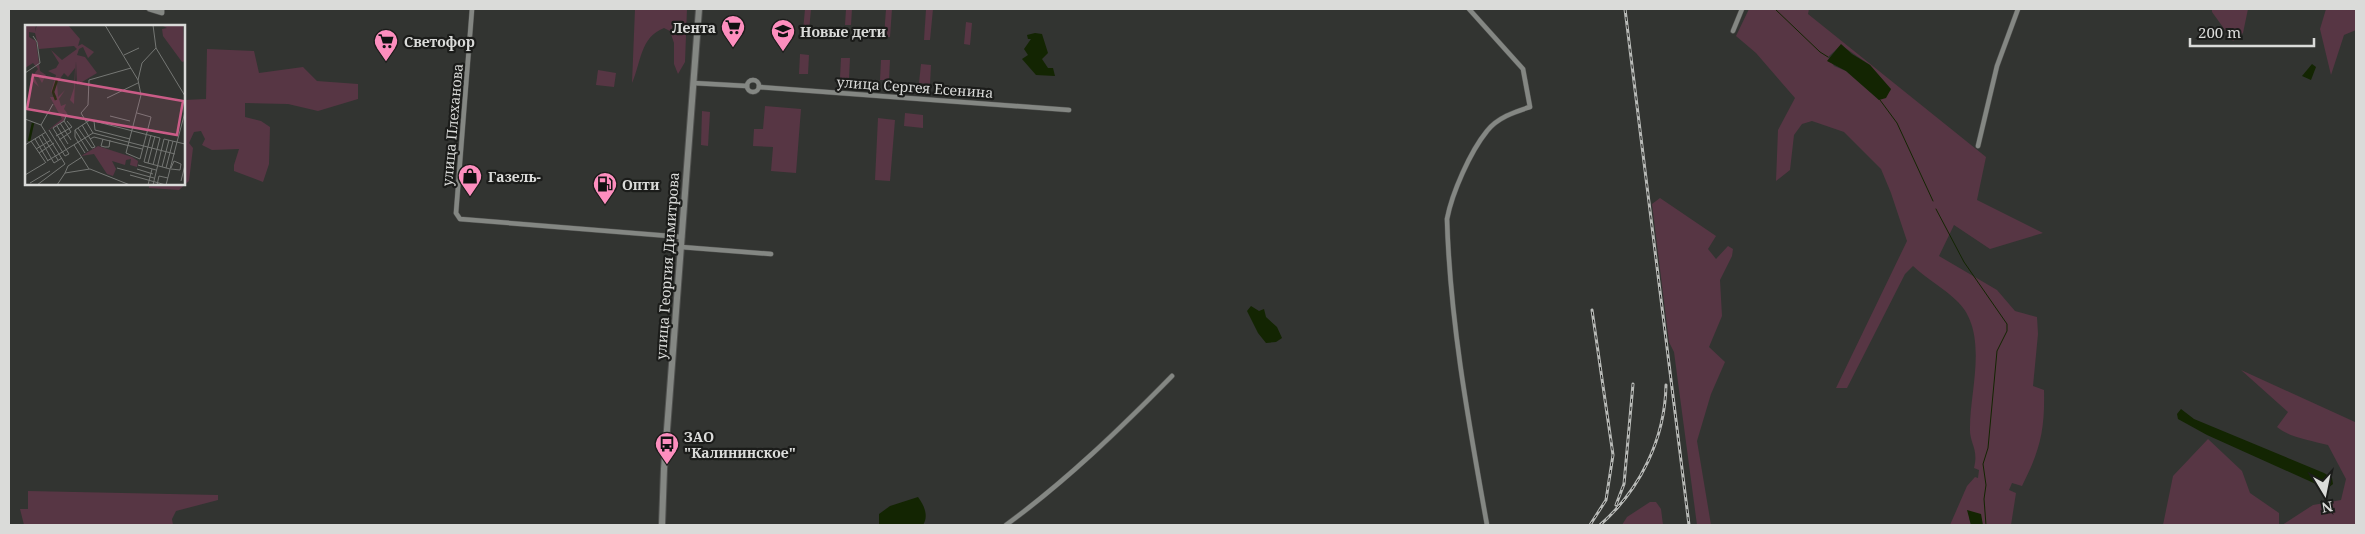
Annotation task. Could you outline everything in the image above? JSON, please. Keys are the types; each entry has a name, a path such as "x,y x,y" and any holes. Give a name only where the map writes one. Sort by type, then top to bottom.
{"street":[{"path":"150,9 162,13 162,9"},
{"name":"улица Плеханова","path":"472,9 456,213 460,219 682,237"},
{"name":"улица Георгия Димитрова","path":"662,525 664,469 699,9"},
{"path":"1469,9 1523,69 1530,107 1501,118 1487,130 1472,155 1450,206 1448,219 1452,302 1463,390 1487,525"},
{"path":"1732,31 1742,9"},
{"path":"1978,146 1996,66 2018,9"},
{"name":"улица Сергея Есенина","path":"747,86 748,82 753,80 758,82 759,87"},
{"name":"улица Сергея Есенина","path":"693,83 747,86 752,92 759,87 1069,110"},
{"path":"681,247 771,254"},
{"path":"1006,525 1078,467 1119,430 1172,376"}],"shaded area":[{"path":"635,9 687,9 685,62 678,74 674,64 674,43 670,31 664,28 656,32 646,44 632,83"},
{"path":"805,9 811,9 809,31 803,31"},
{"path":"846,9 852,9 851,25 845,25"},
{"path":"886,9 892,9 890,37 884,37"},
{"path":"926,9 933,9 930,40 924,40"},
{"path":"1749,9 1809,9 1808,14 1986,157 1977,200 2043,233 1990,249 1954,225 1939,256 1997,290 2015,311 2037,317 2038,334 2033,386 2044,390 2044,417 2037,451 2022,486 2012,483 2009,490 2016,493 2011,525 1983,525 1969,518 1971,525 1950,525 1967,486 1975,477 1978,478 1979,470 1974,468 1975,451 1970,433 1976,362 1973,329 1967,315 1958,302 1913,266 1905,274 1847,388 1836,388 1907,241 1881,169 1844,132 1812,121 1802,124 1794,135 1790,170 1776,181 1778,130 1795,98 1756,53 1736,36","holes":["1841,45 1870,65 1891,90 1879,100 1846,71 1834,66 1828,57"]},
{"path":"2212,9 2248,9 2243,33 2233,41 2212,12"},
{"path":"2326,9 2356,9 2356,30 2344,35 2331,75 2320,29"},
{"path":"966,22 972,23 970,45 964,44"},
{"path":"1042,34 1048,53 1042,59 1048,68 1053,68 1055,76 1036,75 1022,59 1028,55 1024,49 1031,39 1028,39 1027,35"},
{"path":"1841,44 1852,54 1870,65 1891,89 1886,98 1879,100 1846,71 1827,61"},
{"path":"207,49 254,51 259,73 303,67 317,81 358,84 358,99 318,111 288,104 245,103 245,117 261,121 270,127 269,164 263,182 234,171 239,149 212,150 202,145 205,139 201,131 194,132 189,143 193,148 189,181 185,185 185,100 206,99"},
{"path":"800,54 809,55 808,74 799,74"},
{"path":"841,58 850,58 849,78 840,78"},
{"path":"881,60 890,60 889,80 880,80"},
{"path":"921,64 931,65 930,84 919,83"},
{"path":"2312,64 2316,67 2311,80 2302,76"},
{"path":"598,70 616,73 614,87 596,85"},
{"path":"765,106 801,109 796,173 771,171 773,147 753,146 754,129 763,129"},
{"path":"702,111 710,112 708,146 701,145"},
{"path":"905,113 923,115 923,128 904,126"},
{"path":"878,118 895,120 890,181 875,180"},
{"path":"149,185 185,185 179,190 149,188"},
{"path":"1660,198 1716,236 1708,249 1716,259 1728,246 1733,249 1732,256 1720,280 1722,316 1709,347 1725,362 1711,394 1697,441 1711,525 1697,525 1674,352 1669,342 1652,204"},
{"path":"1251,306 1259,311 1264,309 1266,317 1277,327 1282,338 1276,342 1266,343 1258,333 1247,311"},
{"path":"2241,370 2355,422 2356,525 2282,525 2313,505 2341,500 2346,479 2328,445 2295,436 2277,427 2288,412"},
{"path":"2181,409 2194,419 2324,473 2332,478 2333,484 2327,489 2207,435 2178,419 2177,414"},
{"path":"2208,439 2242,471 2250,493 2279,513 2279,525 2163,525 2173,476"},
{"path":"28,491 218,495 218,500 176,511 172,519 173,525 24,525 20,509 28,509"},
{"path":"918,497 925,511 926,518 923,525 879,525 879,514 890,506"},
{"path":"1650,502 1656,502 1661,509 1663,525 1622,525 1627,517"},
{"path":"1967,510 1981,514 1983,525 1971,525"}],"waterway":[{"path":"1775,9 1820,52 1828,57"},
{"path":"1880,100 1897,123 1933,201"},
{"path":"1936,209 1964,262 2007,324 2007,331 1997,351 1988,448 1983,464 1986,485 1984,499 1986,525"}],"railway":[{"path":"1625,9 1689,525"},
{"path":"1590,525 1606,500 1613,455 1592,310"},
{"path":"1616,505 1624,484 1633,384"},
{"path":"1600,525 1627,496 1648,462 1661,425 1666,385"}],"place":[{"name":"Лента","path":"733,48"},
{"name":"Новые дети","path":"783,52"},
{"name":"Светофор","path":"386,62"},
{"name":"Газель-","path":"470,197"},
{"name":"Опти","path":"605,205"},
{"name":"ЗАО \"Калининское\"","path":"667,465"}]}
